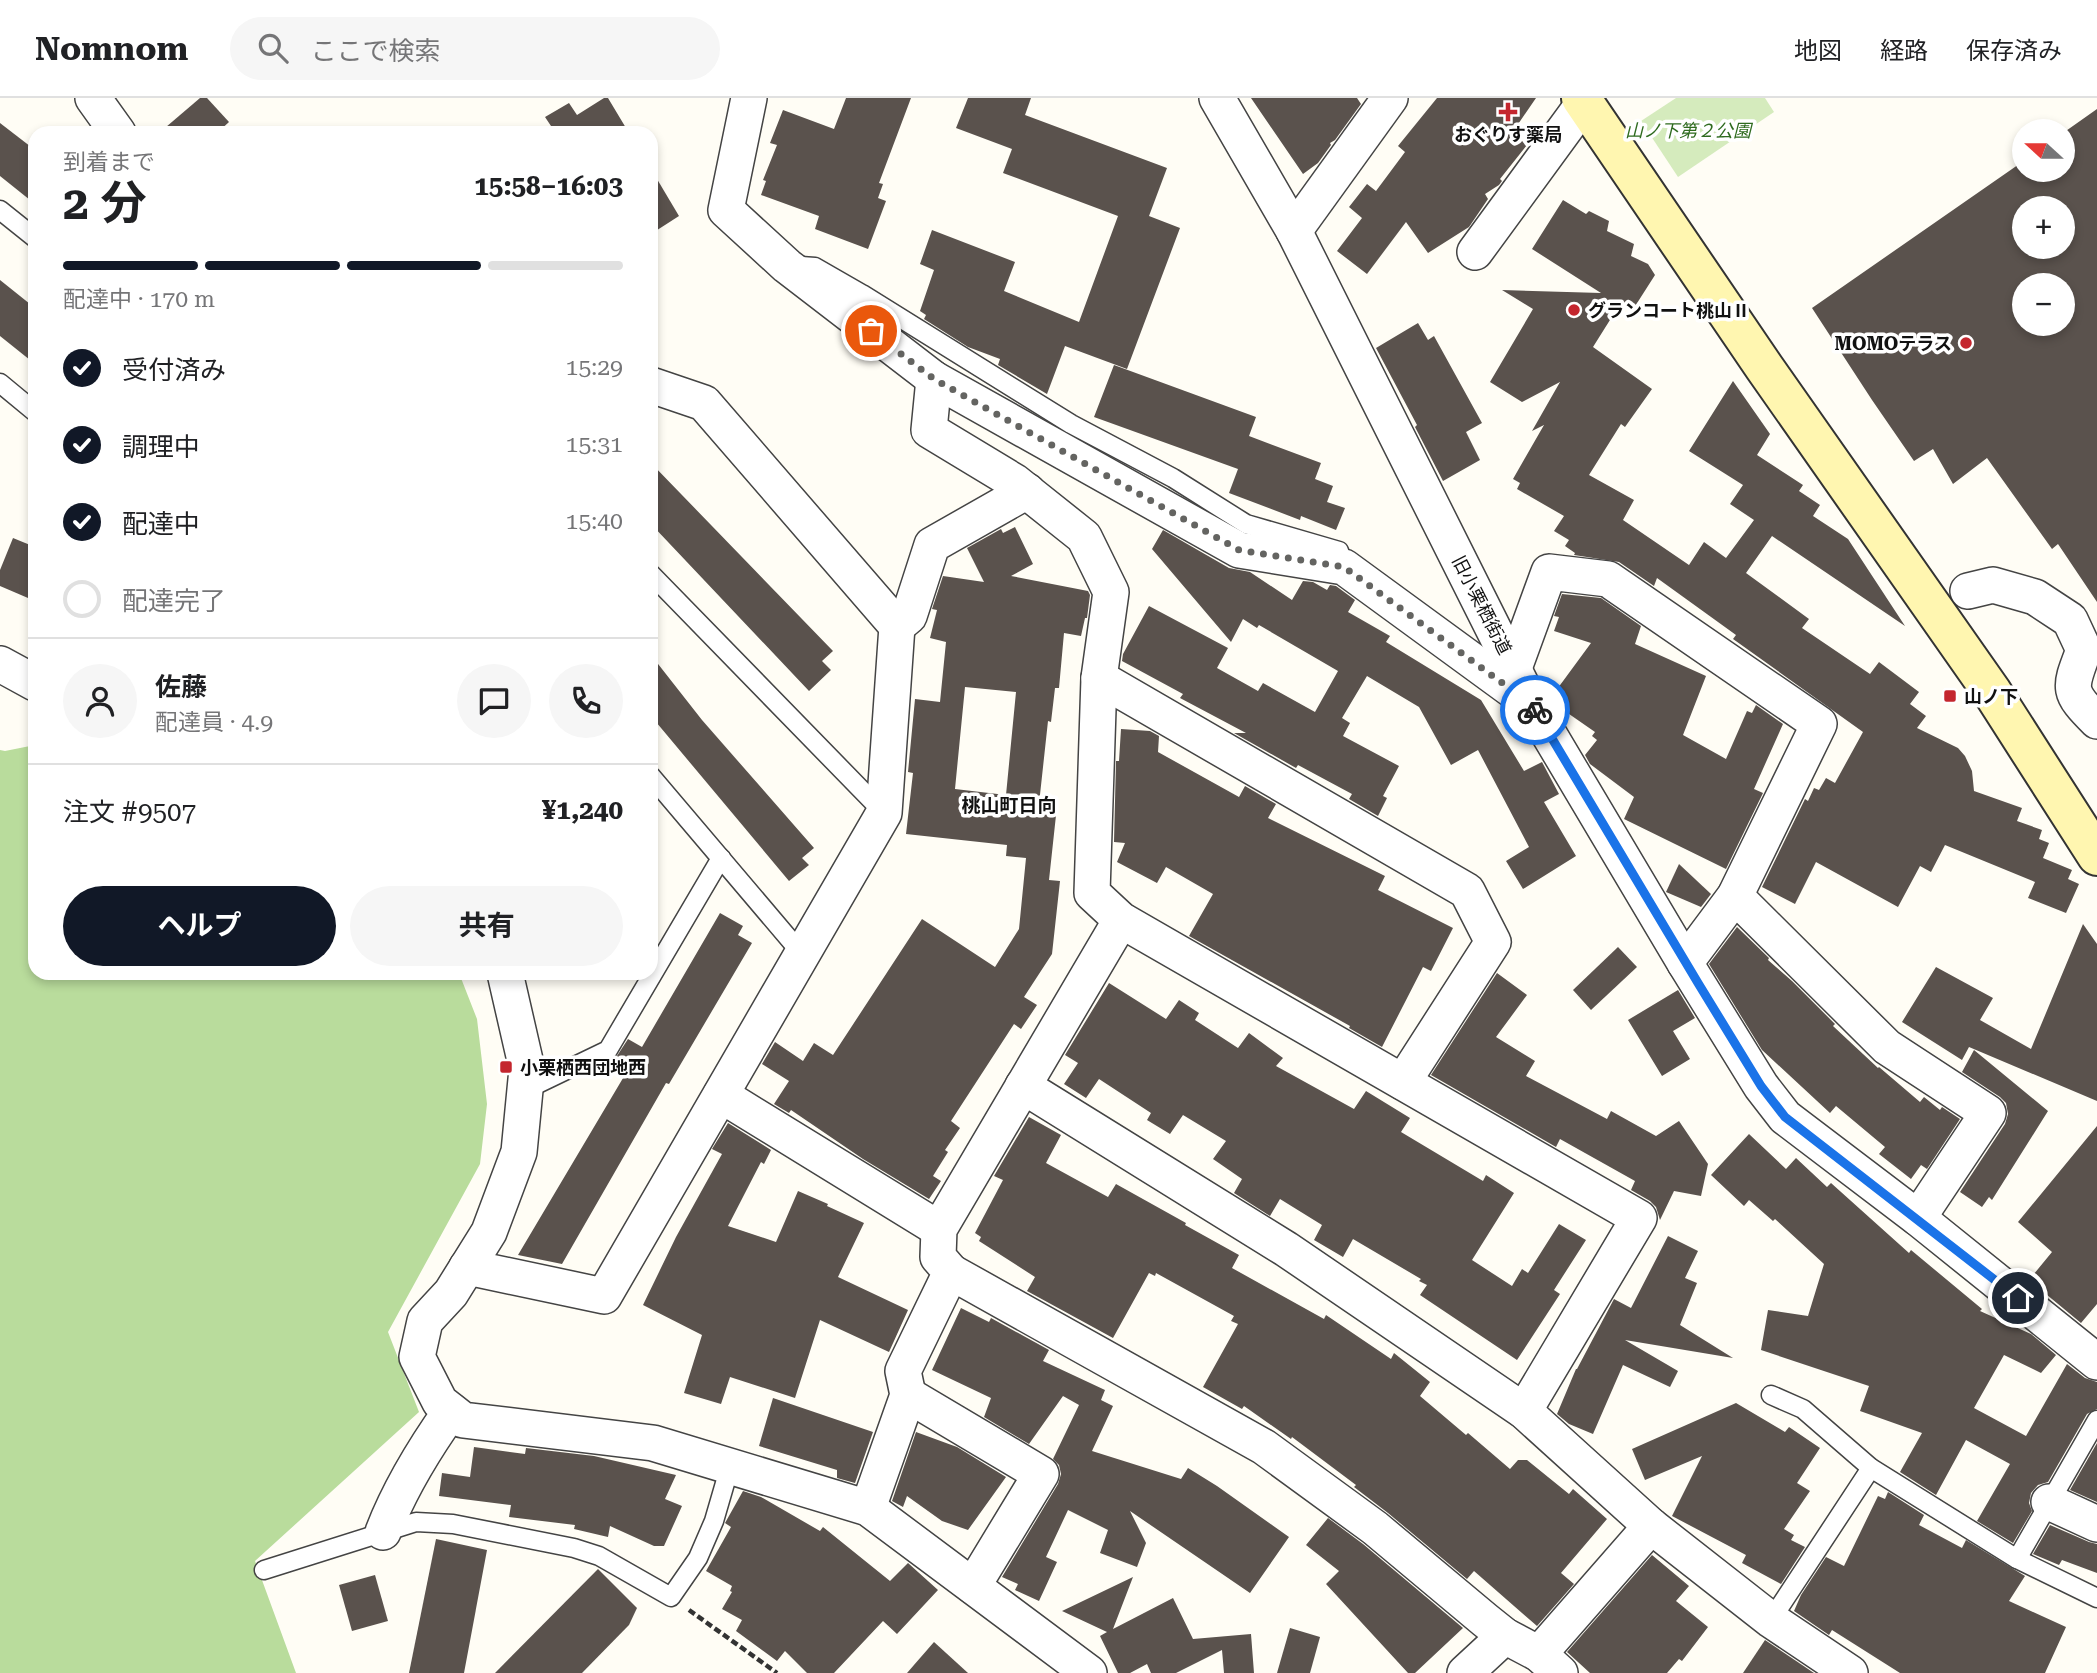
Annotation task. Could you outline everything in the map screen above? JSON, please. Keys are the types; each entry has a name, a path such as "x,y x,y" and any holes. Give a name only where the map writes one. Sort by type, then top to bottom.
{"street":[{"path":"93,98 113,126"},
{"path":"748,98 726,209 787,266 934,379 1239,550 1344,567 1531,704"},
{"name":"旧小栗栖街道","path":"1217,98 1294,231 1531,704 1761,1086 1785,1117 2097,1362"},
{"path":"1475,252 1582,100 1764,367 1992,692 2097,856"},
{"path":"1294,231 1384,101"},
{"path":"934,379 929,430 1027,491 1084,537 1111,592 1099,678 1092,893 1121,920 1639,1218 1524,1411"},
{"path":"467,1267 604,1296 884,813 897,626 704,403 658,387"},
{"path":"897,626 909,616 932,545 1027,491"},
{"path":"1514,668 1549,572 1608,579 1819,724 1735,896 1685,963"},
{"path":"1968,591 1993,585 2035,597 2070,620 2084,650 2073,678 2075,699 2097,721"},
{"path":"0,664 28,679"},
{"path":"1099,678 1467,891 1493,942 1403,1082"},
{"path":"1735,896 1887,1047 1988,1113 1918,1219"},
{"path":"1121,920 939,1229 938,1257 951,1272 1264,1447 1375,1528 1505,1636 1549,1663 1651,1526"},
{"path":"507,980 527,1069 519,1152 489,1232 451,1293 425,1321 416,1357 440,1402 463,1420 653,1443 869,1508 1089,1673"},
{"path":"1023,1086 1286,1249 1524,1411 1651,1526 1771,1620 1850,1673"},
{"path":"721,1095 939,1229"},
{"path":"869,1508 908,1395 903,1371 951,1272"},
{"path":"908,1395 1041,1474 973,1586"},
{"path":"383,1532 396,1499 451,1411"},
{"path":"2049,1502 2097,1524"},
{"path":"1465,1673 1505,1636"}],"lane":[{"path":"0,210 28,232"},
{"path":"787,266 816,267 1072,424 1173,478 1246,524 1339,551 1344,567"},
{"path":"0,383 28,406"},
{"path":"658,581 884,813"},
{"path":"658,784 802,954"},
{"path":"658,966 721,858"},
{"path":"525,1090 608,1051 650,980"},
{"path":"1771,1395 1802,1409 1871,1468 2017,1559 2097,1598"},
{"path":"2017,1559 2097,1420"},
{"path":"264,1570 416,1522 453,1524 574,1548 599,1556 671,1597 698,1558 714,1521 730,1466"},
{"path":"1771,1620 1871,1468"}],"path":[{"path":"671,1597 777,1673"}],"green space":[{"name":"山ノ下第２公園","path":"1676,98 1765,98 1774,112 1678,177 1641,121"},
{"path":"28,746 28,980 462,980 477,1019 487,1104 480,1164 388,1332 419,1412 255,1561 296,1673 0,1673 0,750"}],"building":[{"path":"200,98 207,98 229,122 225,126 167,126"},
{"path":"608,98 625,126 551,126 545,117 569,103 577,115"},
{"path":"846,98 911,98 879,183 883,184 878,198 886,201 868,249 815,229 819,216 761,195 766,181 763,180 777,145 770,143 783,110 834,129"},
{"path":"968,98 1031,98 1025,115 1167,168 1149,216 1180,228 1127,369 1065,346 1047,394 998,365 1000,359 968,347 924,319 926,315 920,311 934,270 920,264 932,230 1015,262 1004,291 1079,322 1118,216 1003,173 1012,149 956,128"},
{"path":"1251,98 1357,98 1361,104 1318,163 1303,174"},
{"path":"1437,98 1536,98 1512,133 1527,145 1500,179 1502,181 1499,185 1485,194 1488,199 1469,227 1428,253 1406,222 1367,274 1337,251 1362,218 1349,207 1367,184 1376,191 1405,152 1398,146"},
{"name":"MOMOテラス","path":"2097,109 2097,602 2058,544 2052,549 1987,458 1953,484 1933,449 1914,461 1812,308 2012,169 2012,182 2076,182 2076,124"},
{"path":"0,123 28,145 28,198 0,176"},
{"path":"658,181 679,216 658,230"},
{"path":"1563,200 1586,214 1589,211 1609,221 1607,231 1634,244 1631,256 1648,264 1655,275 1632,311 1620,304 1593,347 1652,389 1625,427 1621,424 1589,475 1634,500 1623,520 1689,565 1704,542 1726,558 1754,520 1730,504 1743,485 1689,451 1733,381 1770,434 1757,455 1803,485 1799,491 1820,505 1813,516 1848,539 1905,626 1772,536 1746,573 1809,619 1802,628 1870,674 1879,662 1919,692 1910,704 1926,716 1917,728 1958,748 1972,771 1974,791 2022,808 2017,821 2042,830 2039,839 2049,843 2043,858 2072,870 2068,879 2079,884 2066,913 2028,898 2035,882 1945,845 1931,872 1920,866 1898,907 1816,862 1795,904 1762,887 1805,799 1808,801 1814,788 1819,790 1826,778 1835,783 1863,732 1733,639 1736,635 1657,578 1654,586 1619,562 1574,555 1575,553 1565,546 1569,540 1554,531 1564,516 1517,489 1520,483 1513,479 1544,425 1532,431 1560,382 1522,402 1490,382 1533,309 1502,290 1601,293 1532,249"},
{"path":"0,280 28,302 28,358 0,336"},
{"path":"1418,323 1428,340 1434,336 1482,423 1466,432 1480,460 1443,481 1376,348"},
{"path":"1114,365 1256,417 1249,436 1321,463 1315,479 1333,486 1327,502 1345,508 1336,530 1301,516 1300,520 1229,493 1238,469 1094,417"},
{"path":"658,470 833,651 822,661 831,670 809,691 658,531"},
{"path":"1015,527 1033,564 1011,576 1088,591 1090,595 1081,636 1064,633 1059,688 1055,688 1051,722 1048,721 1039,804 1057,806 1049,880 1060,881 1052,954 1024,997 1037,1005 1021,1029 1014,1024 951,1121 960,1128 945,1150 948,1152 933,1176 941,1181 929,1199 863,1159 791,1110 789,1113 774,1104 789,1081 762,1064 775,1042 803,1061 814,1043 833,1055 922,919 995,967 1019,929 1026,858 1006,856 1007,845 906,834 913,773 908,772 915,699 940,702 946,642 930,638 937,610 932,609 943,576 984,582 967,548 1001,529 1003,533","holes":["965,687 1016,692 1006,795 955,789"]},
{"path":"1163,530 1229,568 1250,572 1292,600 1303,581 1313,582 1327,590 1330,585 1336,586 1355,600 1348,612 1390,636 1386,642 1481,700 1524,771 1542,762 1559,794 1544,802 1576,856 1523,889 1506,861 1529,847 1478,750 1451,765 1419,707 1367,676 1342,718 1350,723 1343,736 1399,766 1383,796 1387,798 1378,816 1349,799 1352,794 1298,765 1296,768 1234,733 1246,733 1180,698 1183,694 1122,661 1123,654 1149,606 1228,648 1217,668 1258,691 1263,683 1315,712 1338,671 1259,625 1257,628 1243,619 1231,642 1152,549"},
{"path":"13,538 28,544 28,598 0,586 0,570"},
{"path":"1562,594 1601,598 1641,626 1635,644 1706,676 1683,735 1726,759 1747,711 1752,713 1756,705 1783,724 1754,789 1763,793 1726,869 1624,819 1634,797 1590,764 1585,755 1597,740 1592,736 1595,732 1559,707 1565,699 1555,692 1591,643 1554,631 1559,617 1554,616"},
{"path":"658,664 702,720 814,848 802,858 809,865 789,881 658,724"},
{"path":"1121,729 1150,731 1159,736 1158,752 1239,797 1245,786 1276,804 1268,818 1385,876 1378,890 1453,928 1431,971 1423,967 1382,1047 1349,1028 1350,1026 1189,936 1213,894 1166,867 1157,883 1117,862 1125,843 1114,842 1116,761 1119,761"},
{"path":"1679,864 1711,894 1701,907 1666,892"},
{"path":"720,913 743,926 738,935 752,943 669,1084 666,1083 562,1264 518,1255 629,1068 615,1059 628,1039 642,1047"},
{"path":"2083,924 2097,944 2097,1101 1969,1047 1962,1060 1902,1022 1936,967 1993,998 1980,1020 2031,1049"},
{"path":"1737,927 1835,1024 1833,1026 1878,1068 1920,1102 1924,1097 1940,1110 1942,1107 1960,1119 1927,1169 1921,1165 1911,1179 1879,1154 1885,1147 1836,1106 1830,1113 1762,1050 1709,964"},
{"path":"1618,947 1637,967 1591,1010 1573,990"},
{"path":"1497,973 1527,995 1496,1037 1535,1061 1526,1076 1607,1119 1611,1111 1656,1136 1679,1121 1708,1164 1701,1196 1674,1191 1660,1220 1656,1207 1631,1190 1635,1181 1560,1139 1556,1147 1431,1075"},
{"path":"1109,983 1166,1019 1179,1000 1199,1013 1195,1020 1238,1048 1249,1033 1283,1058 1276,1066 1354,1109 1366,1091 1410,1118 1401,1132 1483,1181 1486,1175 1514,1193 1472,1260 1512,1286 1522,1269 1528,1273 1559,1224 1586,1240 1554,1290 1560,1294 1517,1360 1420,1295 1427,1285 1419,1281 1421,1279 1353,1239 1343,1257 1314,1240 1322,1225 1280,1199 1270,1216 1234,1193 1242,1179 1213,1159 1226,1141 1183,1115 1170,1134 1147,1120 1151,1113 1099,1079 1086,1098 1064,1084 1078,1063 1065,1055"},
{"path":"1678,990 1695,1018 1673,1031 1690,1059 1662,1076 1628,1020"},
{"path":"1974,1050 2048,1111 1992,1200 1989,1197 1982,1207 1960,1192 2005,1124 2008,1114 2006,1103 2000,1097 1962,1072"},
{"path":"1029,1117 1061,1135 1046,1163 1108,1197 1116,1184 1239,1255 1232,1268 1324,1319 1326,1315 1391,1359 1394,1353 1430,1382 1420,1396 1466,1435 1468,1433 1510,1469 1518,1460 1527,1460 1569,1494 1573,1489 1607,1519 1561,1573 1574,1584 1537,1626 1474,1571 1467,1579 1354,1487 1356,1485 1292,1437 1291,1439 1244,1406 1242,1409 1203,1387 1238,1324 1231,1321 1234,1316 1156,1273 1155,1276 1149,1273 1113,1338 1027,1291 1035,1277 979,1241 981,1237 975,1233 1003,1180 994,1176"},
{"path":"728,1123 771,1150 764,1164 761,1162 728,1226 776,1242 798,1191 828,1204 827,1206 864,1223 838,1277 908,1310 889,1352 820,1320 795,1398 730,1377 721,1404 684,1393 702,1335 643,1305 676,1237 722,1154 712,1149"},
{"path":"2097,1126 2097,1304 2081,1323 2029,1280 2052,1252 2018,1222"},
{"path":"1749,1134 1786,1169 1796,1158 1827,1187 1831,1183 1909,1253 1911,1250 1982,1309 1980,1311 2031,1334 2056,1355 2041,1373 2004,1355 1974,1408 2026,1436 2067,1364 2085,1378 2097,1382 2097,1409 2087,1414 2048,1482 2038,1485 2031,1493 2029,1503 2032,1511 2013,1543 1977,1521 2010,1464 1966,1440 1936,1495 1900,1472 1922,1433 1860,1411 1869,1386 1761,1350 1768,1310 1808,1316 1824,1264 1775,1219 1773,1221 1749,1200 1744,1206 1711,1175"},
{"path":"1668,1236 1698,1251 1685,1278 1697,1283 1680,1325 1733,1358 1625,1340 1678,1371 1670,1387 1623,1365 1593,1434 1569,1424 1557,1414 1576,1369 1614,1299 1631,1308"},
{"path":"961,1308 989,1322 991,1318 1049,1350 1043,1361 1105,1390 1101,1400 1113,1406 1092,1451 1181,1479 1188,1468 1289,1537 1250,1593 1130,1511 1146,1543 1137,1567 1100,1553 1108,1530 1068,1510 1046,1557 1057,1562 1039,1601 1015,1590 1018,1584 1002,1577 1058,1484 1061,1474 1059,1465 1053,1459 1079,1405 1063,1396 1029,1444 984,1417 991,1398 932,1370"},
{"path":"773,1398 873,1432 855,1483 837,1478 837,1470 759,1446"},
{"path":"1736,1403 1785,1432 1789,1427 1820,1448 1797,1483 1810,1491 1784,1529 1794,1535 1791,1540 1805,1547 1781,1584 1742,1563 1746,1555 1672,1516 1702,1456 1645,1480 1632,1449"},
{"path":"916,1432 957,1447 1006,1477 968,1530 942,1521 907,1496 903,1507 892,1501"},
{"path":"2097,1443 2097,1502 2070,1490"},
{"path":"474,1447 525,1454 526,1448 594,1456 676,1475 665,1499 682,1506 664,1546 654,1546 610,1526 608,1537 574,1529 575,1525 509,1517 511,1505 439,1496 442,1473 470,1477"},
{"path":"743,1491 761,1497 820,1531 823,1527 890,1581 908,1563 938,1590 897,1634 883,1621 834,1673 807,1673 785,1651 777,1661 736,1631 742,1620 722,1609 732,1592 732,1586 706,1571 731,1527 725,1523"},
{"path":"1888,1492 1924,1515 1919,1525 1962,1548 1966,1540 2025,1576 2009,1601 2066,1627 2045,1673 1900,1673 1832,1630 1829,1635 1794,1611 1801,1595 1826,1557 1844,1566 1878,1496 1885,1499"},
{"path":"1328,1518 1463,1628 1415,1673 1408,1673 1326,1584 1339,1571 1306,1545"},
{"path":"2050,1525 2097,1544 2097,1573 2062,1560 2059,1565 2033,1554"},
{"path":"436,1539 487,1550 464,1673 409,1673"},
{"path":"1652,1555 1689,1586 1676,1601 1708,1627 1682,1661 1679,1659 1667,1673 1590,1673 1567,1652"},
{"path":"598,1569 637,1608 629,1625 582,1673 495,1673"},
{"path":"375,1575 388,1621 352,1631 339,1585"},
{"path":"1133,1577 1113,1629 1173,1598 1193,1639 1251,1634 1254,1673 1224,1673 1222,1650 1176,1673 1151,1673 1147,1664 1130,1673 1118,1673 1100,1636 1107,1632 1062,1611"},
{"path":"1290,1628 1320,1637 1310,1673 1277,1673"},
{"path":"1765,1640 1814,1673 1743,1673"},
{"path":"934,1642 968,1673 907,1673"}],"way so far":[{"path":"871,331 934,379 1239,550 1344,567 1531,704 1535,710"}],"place":[{"name":"おぐりす薬局","path":"1508,112"},
{"name":"グランコート桃山Ⅱ","path":"1574,310"},
{"name":"MOMOテラス","path":"1966,343"},
{"name":"山ノ下","path":"1950,696"},
{"name":"小栗栖西団地西","path":"506,1067"}],"district":[{"name":"桃山町日向","path":"1009,805"}],"route":[{"path":"1535,710 1761,1086 1785,1117 2018,1298"}]}
